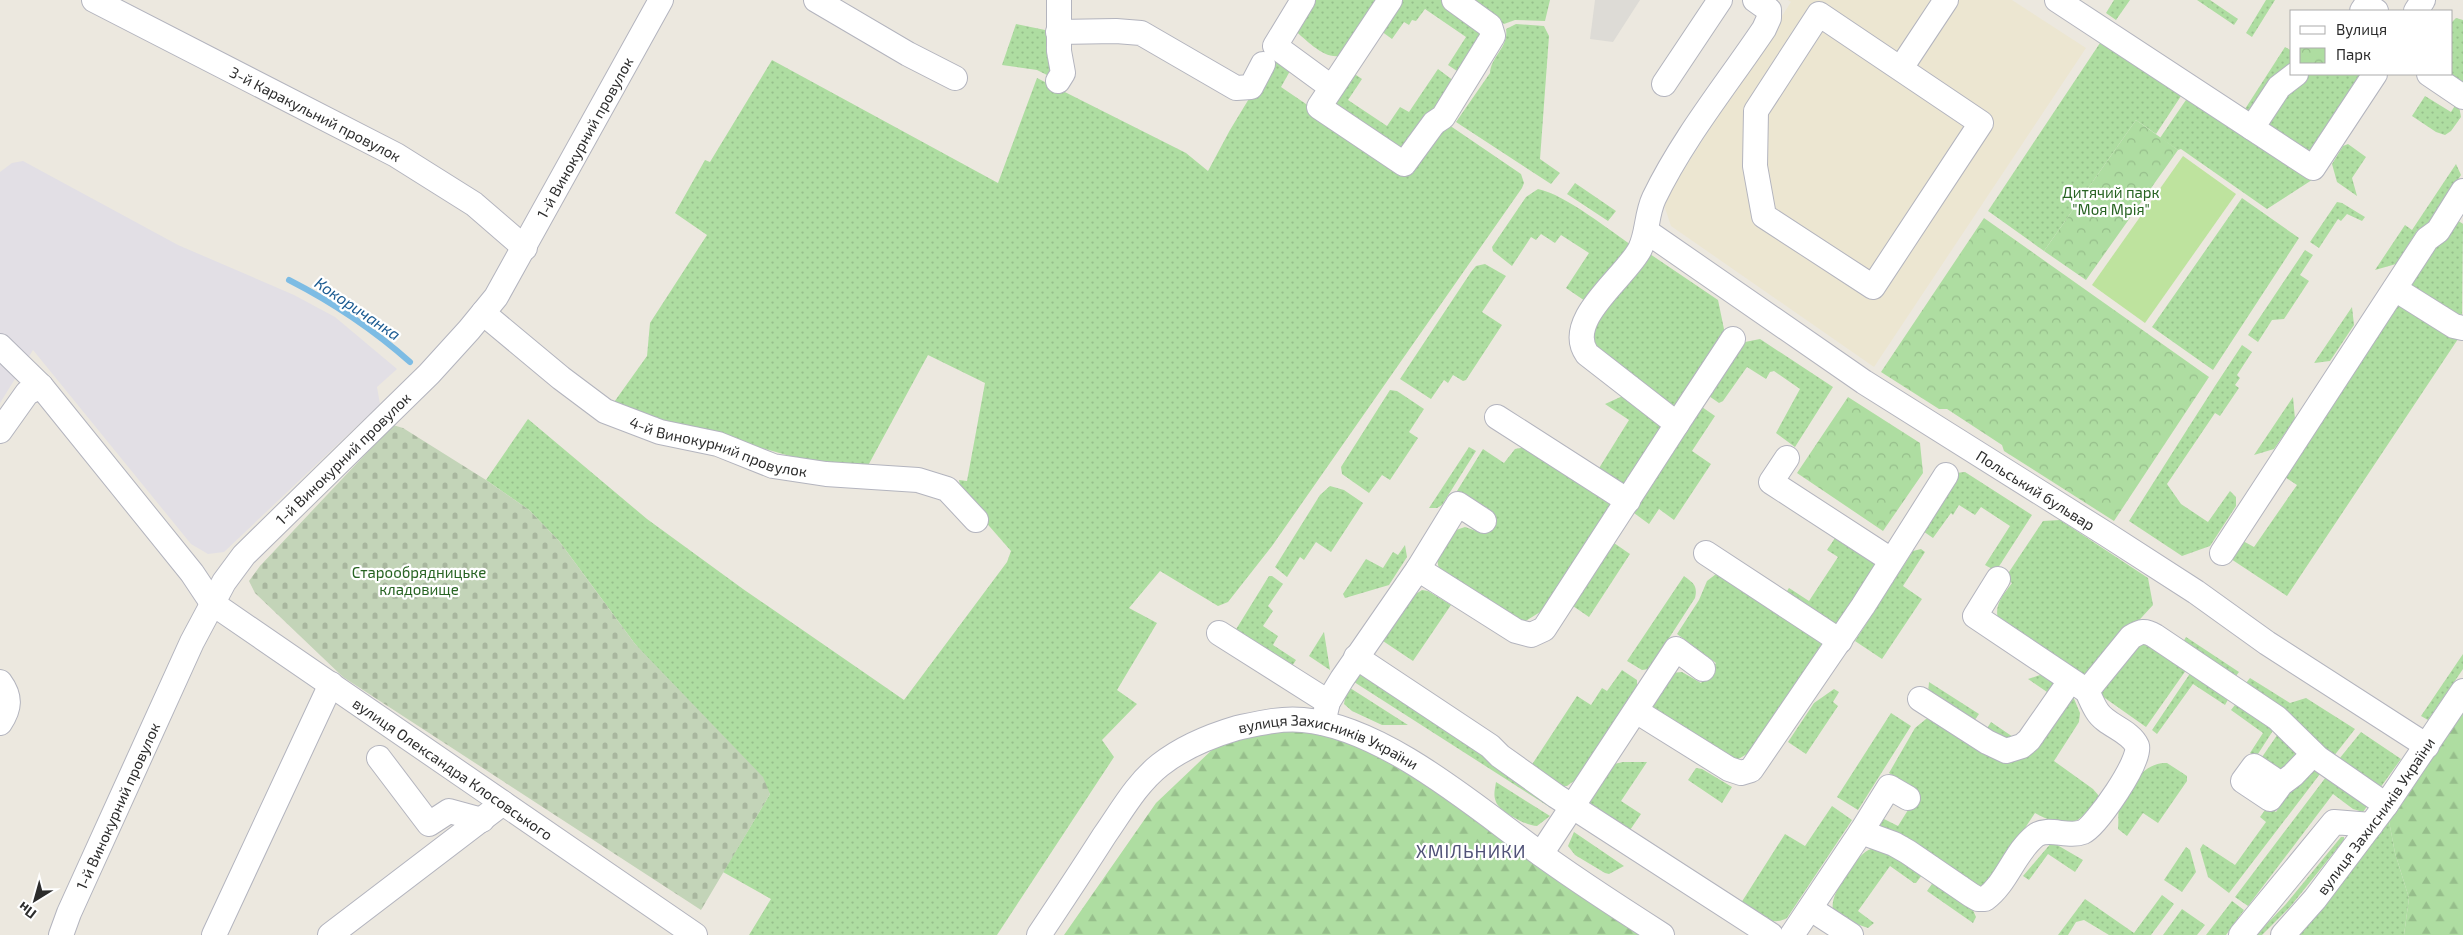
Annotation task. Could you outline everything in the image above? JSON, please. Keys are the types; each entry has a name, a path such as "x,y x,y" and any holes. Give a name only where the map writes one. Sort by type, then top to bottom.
{"street":[{"name":"3-й Каракульний провулок","path":"94,0 396,155 474,204 525,248"},
{"name":"1-й Винокурний провулок","path":"61,935 69,913 176,678 212,603 233,568 428,374 483,313 506,283 594,118 661,0"},
{"path":"816,0 908,54 955,78"},
{"path":"1058,82 1063,73 1058,32 1059,0"},
{"path":"1303,0 1275,46 1332,87"},
{"path":"1390,0 1320,107 1404,164 1434,123 1443,117 1493,36 1490,26 1454,0"},
{"path":"1664,84 1720,0"},
{"path":"1677,424 1588,354 1582,346 1580,337 1592,309 1640,250 1646,231 1648,214 1662,183 1769,18 1769,10 1754,0"},
{"path":"1900,68 1946,0"},
{"path":"2057,0 2313,168 2374,75"},
{"path":"2363,10 2366,5 2374,10"},
{"path":"1819,14 1900,68 1981,123 1873,287 1764,216 1755,166 1756,111 1819,14"},
{"path":"1058,32 1116,31 1141,33 1236,88 1250,87 1263,64"},
{"path":"2252,128 2279,87 2295,75"},
{"path":"2431,75 2463,96"},
{"path":"2222,553 2427,239 2438,231 2459,206"},
{"name":"Польський бульвар","path":"1646,231 1864,382 2196,592 2267,642 2426,746"},
{"path":"2395,289 2454,326 2463,328"},
{"name":"4-й Винокурний провулок","path":"483,313 561,378 605,411 660,432 718,444 773,466 826,474 918,480 947,489 976,520"},
{"path":"1418,569 1516,631 1531,635 1544,629 1551,621 1732,339"},
{"path":"0,346 41,386 192,573 212,603"},
{"path":"0,431 27,393 41,386"},
{"path":"1497,417 1628,501"},
{"path":"1787,458 1771,482 1891,560"},
{"path":"1636,711 1729,769 1741,773 1751,770 1840,641 1946,475"},
{"path":"1219,634 1325,712 1356,657 1418,569 1458,504 1484,522"},
{"path":"1706,553 1840,641"},
{"path":"1861,832 1894,844 1971,895 1978,899 1985,899 1998,886 2035,836 2048,832 2077,834 2094,824 2131,770 2137,746 2131,738 2097,711 2078,686 1975,616 1998,579"},
{"name":"вулиця Олександра Клосовського","path":"212,603 695,935"},
{"path":"1920,699 1987,742 2006,751 2022,746 2078,686 2131,637 2140,631 2147,631 2282,721 2313,754 2386,805"},
{"path":"1541,854 1676,649 1703,669"},
{"path":"1356,657 1490,746 1500,756 1572,806 1771,935"},
{"path":"0,682 6,690 10,702 0,723"},
{"path":"214,935 331,684"},
{"name":"вулиця Захисників України","path":"2283,935 2314,899 2386,805 2463,692"},
{"name":"вулиця Захисників України","path":"1039,935 1129,799 1159,766 1184,749 1211,736 1269,720 1302,720 1325,712 1367,739 1456,790 1541,854 1662,935"},
{"path":"2281,784 2293,776 2313,754"},
{"path":"379,758 429,824 449,811 482,820"},
{"path":"1792,935 1890,787 1908,798"},
{"path":"330,935 503,803"},
{"path":"2241,935 2334,822 2371,825"},
{"path":"1811,909 1851,935"}],"shaded area":[{"path":"1595,0 1640,0 1613,42 1590,39"},
{"path":"1788,0 2012,0 2086,48 1874,367 1671,226 1663,202 1791,2"},
{"path":"23,161 178,245 294,295 335,317 397,369 377,387 380,404 224,552 208,554 191,544 33,350 0,403 0,172 12,163"}],"green space":[{"path":"1314,0 1383,0 1340,56 1334,56 1321,52 1294,30"},
{"path":"1401,0 1443,0 1484,31 1460,73 1448,65 1466,37 1425,9 1416,21 1412,20 1409,25 1404,22 1392,39 1381,31"},
{"path":"1472,0 1550,0 1545,21 1515,20 1504,24"},
{"path":"2114,0 2130,0 2116,20 2106,13"},
{"path":"2197,0 2210,0 2238,19 2234,25"},
{"path":"2266,0 2275,0 2252,37 2246,33"},
{"path":"2456,18 2463,20 2463,82 2457,82 2446,75 2453,75 2453,21"},
{"path":"1016,24 1050,31 1055,79 1037,70 1002,65"},
{"path":"1516,24 1544,26 1549,36 1540,159 1560,173 1551,184 1456,122 1490,73 1493,61 1505,41 1506,29"},
{"path":"2102,40 2183,93 2156,134 2136,120 2044,251 1988,211"},
{"path":"2285,47 2290,50 2290,72 2250,112 2245,109"},
{"path":"1273,59 1290,71 1281,87 1406,172 1437,127 1449,125 1521,174 1524,183 1522,188 1272,546 1228,602 1218,606 1160,571 1129,608 1157,623 1117,690 1137,704 1102,740 1114,757 997,935 749,935 771,899 723,872 770,794 635,644 559,541 529,510 486,480 528,419 647,519 743,589 904,700 1007,562 1011,551 962,495 959,480 967,481 985,383 928,355 864,473 821,465 612,405 647,356 650,323 707,235 675,213 705,160 710,162 772,60 998,183 1037,78 1186,153 1208,171 1230,130"},
{"path":"1438,69 1454,81 1413,142 1400,150 1335,109 1334,96 1350,71 1362,79 1348,100 1387,126 1400,107 1409,112"},
{"path":"2304,75 2363,75 2310,153 2266,125 2284,88"},
{"path":"2425,96 2451,112 2456,104 2459,106 2461,117 2451,131 2445,135 2436,132 2412,116"},
{"path":"2188,97 2315,178 2267,209 2181,149 2178,150 2160,138"},
{"name":"Дитячий парк \"Моя Мрія\"","path":"2136,120 2178,150 2086,280 2044,251"},
{"path":"2348,144 2366,157 2352,178 2357,196 2337,182 2332,164 2343,146"},
{"path":"2183,156 2236,194 2145,323 2092,285"},
{"path":"2456,164 2461,175 2429,224 2417,231 2396,264 2375,270 2405,225 2412,230"},
{"path":"1575,183 1616,211 1608,221 1567,194"},
{"path":"1538,189 1561,198 1634,247 1588,303 1566,288 1589,253 1561,235 1555,243 1541,234 1536,240 1531,237 1512,266 1493,251 1492,247 1526,197"},
{"path":"2242,198 2299,238 2213,370 2152,327"},
{"path":"2337,202 2365,217 2362,221 2347,214 2341,221 2338,219 2319,248 2310,242"},
{"path":"1984,218 2209,377 2114,521 2004,451 2002,445 1947,409 1939,409 1881,372"},
{"path":"2454,218 2463,224 2462,319 2411,285"},
{"path":"2305,250 2313,255 2300,275 2309,281 2284,319 2272,320 2258,342 2248,335"},
{"path":"1647,252 1718,300 1725,334 1677,404 1669,408 1587,339 1588,332"},
{"path":"1485,264 1506,276 1482,312 1502,325 1466,380 1463,381 1453,375 1448,383 1444,380 1431,399 1400,379 1471,272 1476,266"},
{"path":"2399,303 2460,336 2287,596 2231,559 2243,541 2254,547 2297,485 2282,475"},
{"path":"2352,307 2354,325 2330,361 2314,363"},
{"path":"1760,339 1833,387 1795,447 1776,433 1800,389 1774,371 1770,372 1766,379 1747,367 1723,401 1719,403 1706,394 1740,343"},
{"path":"2242,345 2252,352 2237,375 2240,378 2235,385 2239,388 2220,416 2215,413 2167,484 2181,504 2208,522 2230,491 2236,497 2236,506 2210,546 2182,556 2129,521"},
{"path":"1390,390 1397,391 1424,409 1409,432 1418,438 1390,480 1382,475 1369,493 1342,474 1341,467"},
{"path":"1625,395 1660,422 1660,428 1624,490 1596,473 1629,420 1605,404"},
{"path":"1848,397 1920,443 1923,473 1883,531 1797,473"},
{"path":"2293,397 2295,419 2274,449 2254,455"},
{"path":"1702,407 1715,416 1692,451 1711,464 1674,520 1659,509 1649,524 1634,513"},
{"name":"Старообрядницьке кладовище","path":"393,425 403,428 486,480 529,510 559,541 635,644 763,777 770,794 701,910 343,677 255,593 249,581 260,566"},
{"path":"1469,447 1476,451 1442,505 1437,508 1429,508"},
{"path":"1526,447 1617,502 1545,609 1524,622 1439,569 1436,555 1453,531 1465,527 1485,534 1496,516 1457,491 1483,449 1504,463 1515,449"},
{"path":"1965,472 2032,515 1996,571 1985,565 2010,526 1981,507 1975,515 1959,505 1933,538 1920,529 1956,473"},
{"path":"1330,486 1344,490 1363,503 1331,552 1316,542 1304,560 1300,557 1287,577 1275,567 1320,495"},
{"path":"2060,520 2148,578 2153,605 2087,677 1998,619 1997,614 1997,609 2003,595 2012,583 2005,578 2043,521"},
{"path":"1835,538 1874,559 1876,567 1837,629 1785,594 1789,588 1809,601 1838,557 1827,550"},
{"path":"1614,543 1630,554 1589,617 1573,606"},
{"path":"1405,545 1407,557 1389,585 1345,598 1343,594 1366,559 1383,568 1393,552 1398,555"},
{"path":"1921,549 1925,552 1903,586 1922,599 1882,659 1855,641 1913,551"},
{"path":"1716,574 1723,576 1827,644 1752,751 1735,761 1656,711 1652,704 1671,673 1682,672 1701,683 1716,663 1677,634 1699,600 1707,581"},
{"path":"1269,576 1283,584 1268,606 1273,611 1263,626 1278,636 1273,645 1296,660 1290,669 1235,631"},
{"path":"1684,576 1695,587 1695,598 1649,669 1642,670 1627,661"},
{"path":"1422,590 1428,591 1451,605 1413,661 1383,641 1411,597"},
{"path":"1324,632 1330,670 1309,656"},
{"path":"2186,637 2239,672 2232,681 2180,647"},
{"path":"2142,640 2189,666 2146,727 2102,696 2101,691"},
{"path":"2463,654 2463,669 2428,720 2421,716"},
{"path":"1622,670 1637,680 1637,688 1575,780 1567,786 1562,786 1531,766 1577,696 1591,705 1602,688 1607,691"},
{"path":"2191,672 2230,696 2225,705 2193,684 2157,734 2152,730"},
{"path":"1362,673 1485,754 1551,805 1551,808 1351,680"},
{"path":"2040,675 2052,677 2058,686 2024,737 2005,744 1991,738 1986,730 1991,722 2016,739 2047,692 2028,679"},
{"path":"2250,678 2290,703 2306,698 2355,729 2330,761 2242,688"},
{"path":"1929,682 1979,714 1974,721 1928,695"},
{"path":"1347,686 1408,725 1382,725 1352,711 1344,704"},
{"path":"1834,689 1839,692 1833,702 1838,706 1806,754 1788,742 1814,703"},
{"path":"2463,691 2463,935 2404,935 2409,898 2395,853 2386,805"},
{"path":"2072,694 2080,713 2079,722 2054,761 2093,789 2099,796 2085,814 2072,822 2056,822 2035,813 2003,861 1981,889 1874,827 1880,817 1898,826 1918,794 1918,792 1889,773 1915,728 1926,719 1933,717 2000,755"},
{"path":"2238,701 2276,726 2256,757 2250,753 2263,733 2231,710"},
{"path":"1891,713 1911,726 1858,810 1837,797"},
{"path":"2282,728 2302,751 2288,770 2279,771 2260,760"},
{"path":"1234,729 1340,729 1662,935 1064,935 1156,803"},
{"path":"2361,732 2401,759 2380,788 2335,764"},
{"path":"1647,762 1621,801 1641,814 1628,833 1592,809 1588,802 1614,764"},
{"path":"2167,763 2187,776 2187,781 2158,823 2143,813 2127,836 2118,829 2119,808 2124,795 2139,775 2152,766"},
{"path":"1696,768 1702,769 1732,787 1722,803 1688,780"},
{"path":"2316,769 2323,770 2229,893 2208,877 2200,849 2203,844 2235,865 2266,822 2260,817 2268,806 2276,812 2301,775"},
{"path":"2329,773 2368,805 2363,812 2353,809 2333,794 2248,906 2235,897"},
{"path":"1496,782 1550,816 1537,826 1514,818 1498,806 1496,802 1494,794"},
{"path":"2386,805 2395,853 2409,898 2404,935 2283,935"},
{"path":"1832,806 1852,820 1787,918 1781,921 1769,920 1741,903 1785,834 1805,846"},
{"path":"1574,832 1624,866 1609,874 1575,855 1568,846"},
{"path":"2341,837 2344,837 2344,840 2290,907 2262,935 2256,935 2286,904"},
{"path":"2052,842 2083,860 2075,872 2048,854 2029,880 2023,876"},
{"path":"2186,847 2190,850 2196,872 2182,892 2164,880"},
{"path":"1871,849 1891,854 1922,875 1914,883 1890,866 1858,911 1874,923 1868,928 1845,920 1833,909 1833,903 1835,894 1845,875 1865,852"},
{"path":"1934,881 1972,908 1976,917 1973,923 1927,891"},
{"path":"2162,895 2174,904 2151,935 2109,935 2084,920 2076,922 2068,935 2058,935 2085,899 2134,933"},
{"path":"2232,901 2244,910 2226,935 2206,935"},
{"path":"2182,909 2205,925 2197,935 2163,935"}],"waterway":[{"name":"Кокоричанка","path":"289,280 352,317 410,362"}],"district":[{"name":"ХМІЛЬНИКИ","path":"1471,851"}]}
